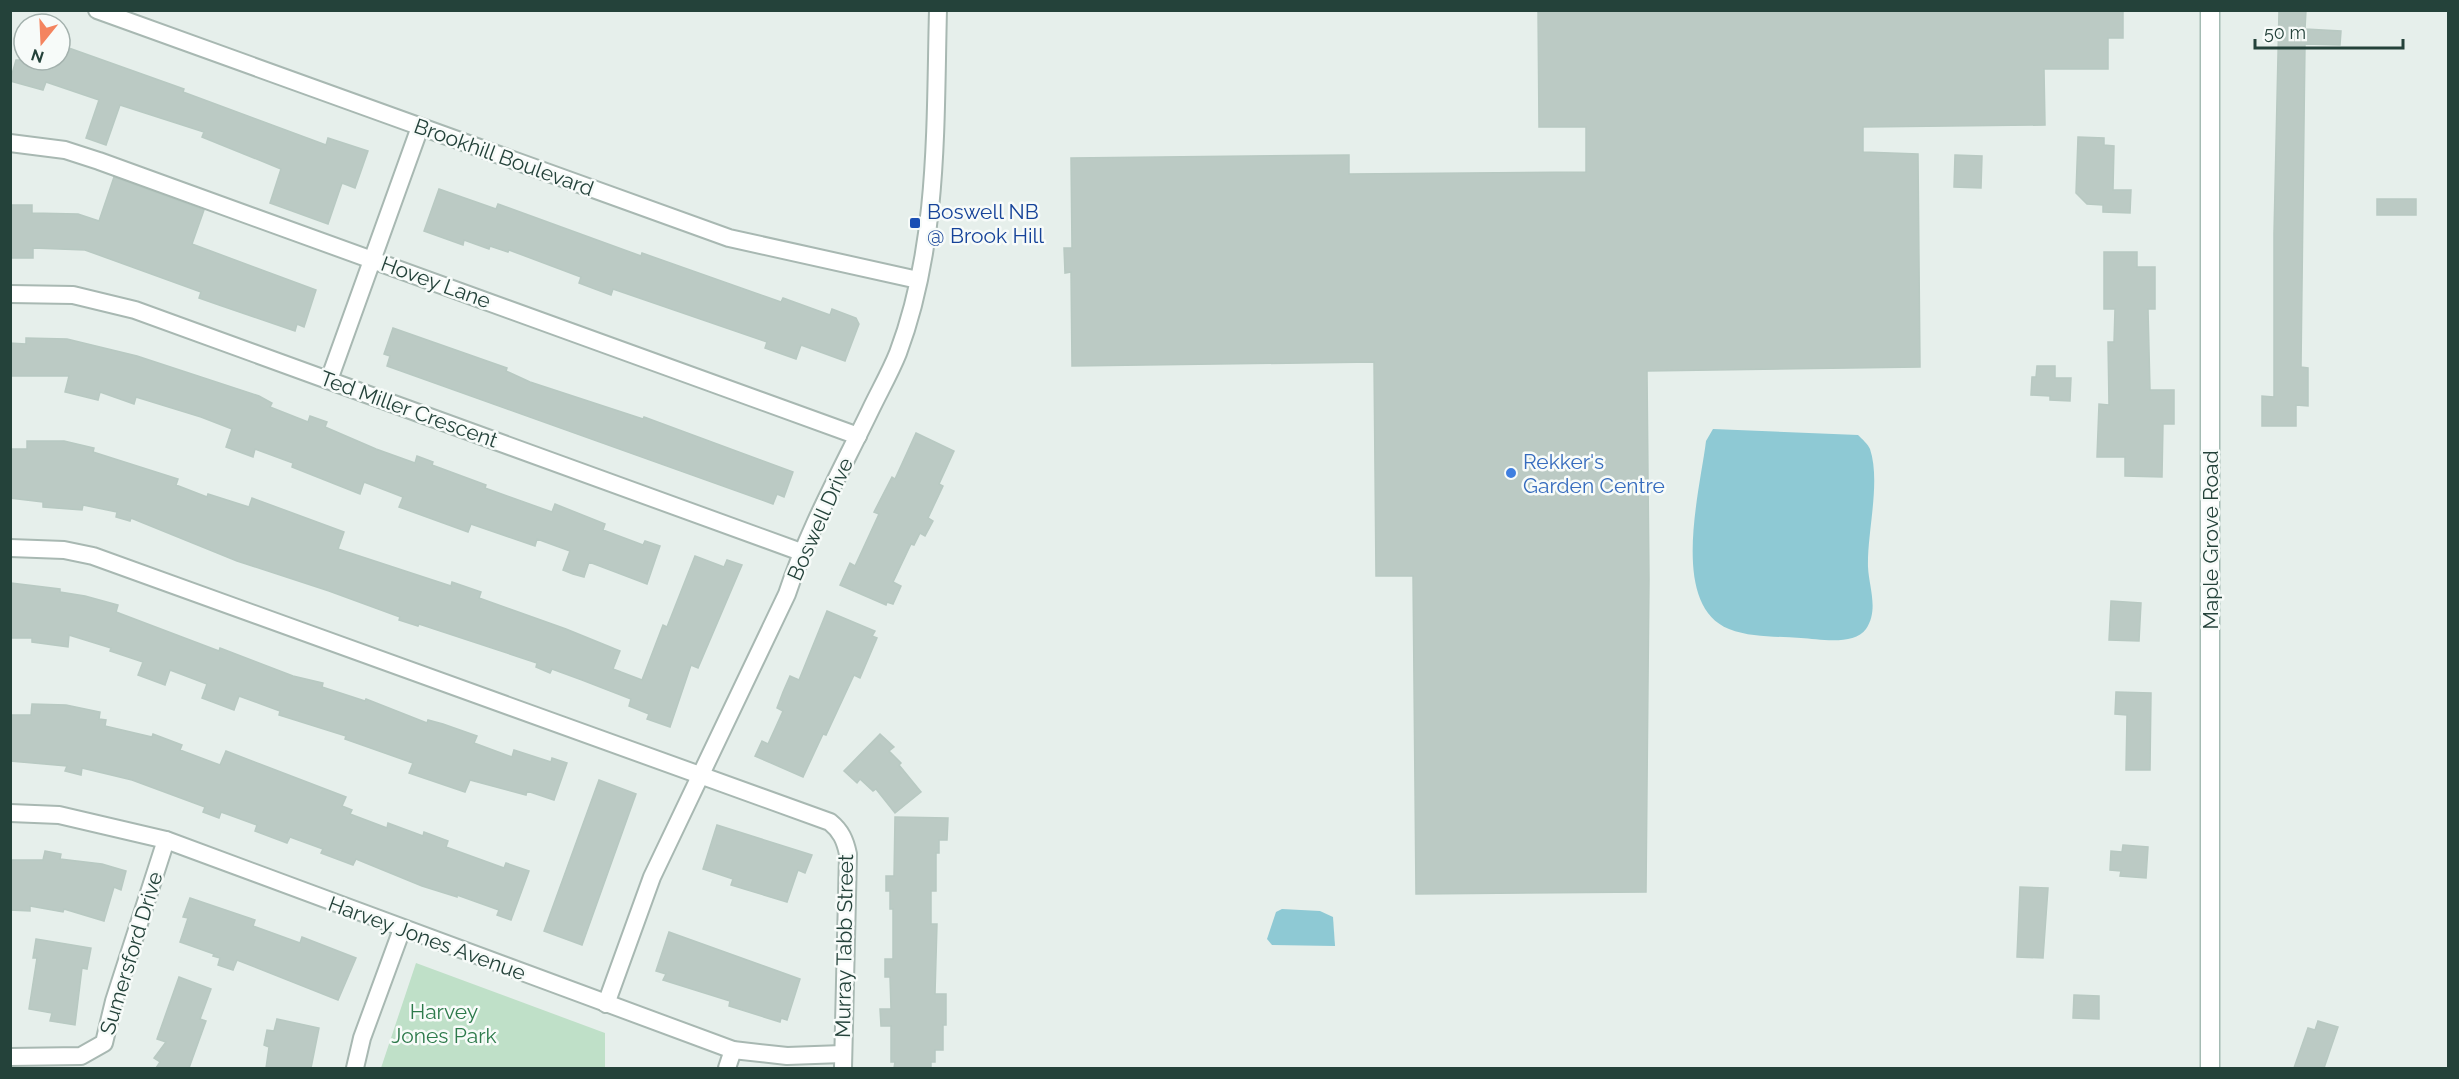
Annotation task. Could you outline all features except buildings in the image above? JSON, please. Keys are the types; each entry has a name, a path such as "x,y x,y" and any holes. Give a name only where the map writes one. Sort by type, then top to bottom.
{"street":[{"name":"Brookhill Boulevard","path":"97,10 729,238 918,280"},
{"name":"Boswell Drive","path":"606,1004 652,877 787,594 801,552 898,354 918,280 930,219 934,171 938,10"},
{"name":"Maple Grove Road","path":"2210,10 2210,1068"},
{"path":"329,380 420,127"},
{"name":"Hovey Lane","path":"10,143 65,150 99,161 858,436"},
{"name":"Ted Miller Crescent","path":"10,294 73,295 135,310 801,552"},
{"path":"10,548 64,550 93,556 701,775"},
{"name":"Murray Tabb Street","path":"701,775 830,822 845,840 848,854 843,1061"},
{"name":"Harvey Jones Avenue","path":"10,813 59,815 166,840 733,1050 843,1061"},
{"name":"Sumersford Drive","path":"10,1057 81,1056 104,1043 114,1000 166,840"},
{"path":"355,1068 362,1038 402,929"},
{"path":"727,1068 733,1050"}],"green space":[{"name":"Harvey Jones Park","path":"416,963 605,1033 605,1068 381,1068"}],"water":[{"path":"1713,429 1858,435 1868,445 1874,476 1868,553 1873,606 1870,622 1860,634 1845,640 1756,635 1729,629 1711,616 1699,597 1694,572 1693,545 1706,441"},
{"path":"1282,909 1320,911 1333,917 1335,946 1272,945 1267,939 1276,912"}],"place":[{"name":"Boswell NB @ Brook Hill","path":"915,223"},
{"name":"Rekker's Garden Centre","path":"1511,473"}]}
